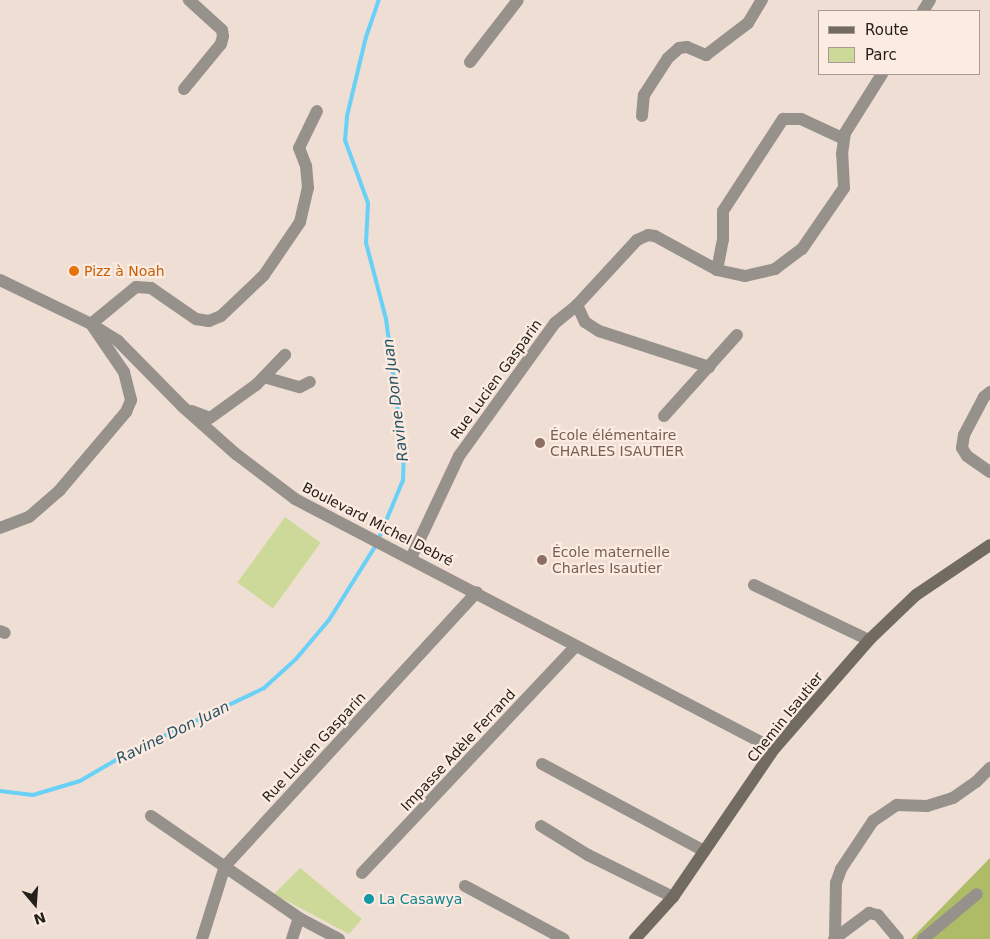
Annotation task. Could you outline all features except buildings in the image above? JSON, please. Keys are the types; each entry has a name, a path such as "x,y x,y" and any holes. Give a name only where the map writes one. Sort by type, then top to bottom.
{"main road":[{"name":"Chemin Isautier","path":"635,939 674,896 774,749 869,640 916,595 990,545"}],"street":[{"path":"184,89 221,44 224,36 222,30 189,0"},
{"path":"470,62 518,0"},
{"path":"642,116 644,95 668,58 679,48 687,47 706,56 748,24 762,0"},
{"name":"Rue Lucien Gasparin","path":"412,558 459,456 555,323 577,305 641,237 655,236 717,270 745,276 775,269 802,249 844,188 844,139 856,113 881,75"},
{"path":"0,528 29,517 59,491 126,412 131,400 126,379 110,349 91,324 136,287 151,288 196,318 209,321 221,316 264,275 300,222 308,188 306,166 299,148 317,111"},
{"path":"717,270 723,239 723,211 783,119 801,119 844,139"},
{"name":"Boulevard Michel Debré","path":"0,280 91,324 118,341 144,364 183,407 236,454 295,499 385,543 575,647 774,749"},
{"path":"577,305 585,322 599,331 709,367"},
{"path":"664,416 737,335"},
{"path":"183,407 210,418 264,377 285,355"},
{"path":"264,377 300,387 310,382"},
{"path":"990,392 984,397 964,435 962,448 966,456 990,472"},
{"path":"754,585 869,640"},
{"name":"Rue Lucien Gasparin","path":"202,939 225,866 477,592"},
{"name":"Impasse Adèle Ferrand","path":"362,873 575,647"},
{"path":"542,764 704,851"},
{"path":"834,938 836,883 841,869 873,821 897,805 928,806 953,798 976,782 990,768"},
{"path":"151,816 299,918 339,939"},
{"path":"541,826 588,855 674,896"},
{"path":"465,886 564,939"},
{"path":"923,939 977,894"},
{"path":"834,938 870,912 878,915 898,939"},
{"path":"292,939 299,918"}],"green space":[{"path":"285,517 321,543 273,608 237,583"},
{"path":"990,858 990,939 911,939"},
{"path":"300,868 362,919 349,934 274,894"}],"waterway":[{"name":"Ravine Don Juan","path":"0,791 33,795 80,781 128,753 264,688 296,659 329,620 376,545 403,480 404,457 386,319 366,243 368,203 345,140 347,116 366,37 379,0"}],"place":[{"name":"Pizz à Noah","path":"74,271"},
{"name":"École élémentaire CHARLES ISAUTIER","path":"540,443"},
{"name":"École maternelle Charles Isautier","path":"542,560"},
{"name":"La Casawya","path":"369,899"}]}
